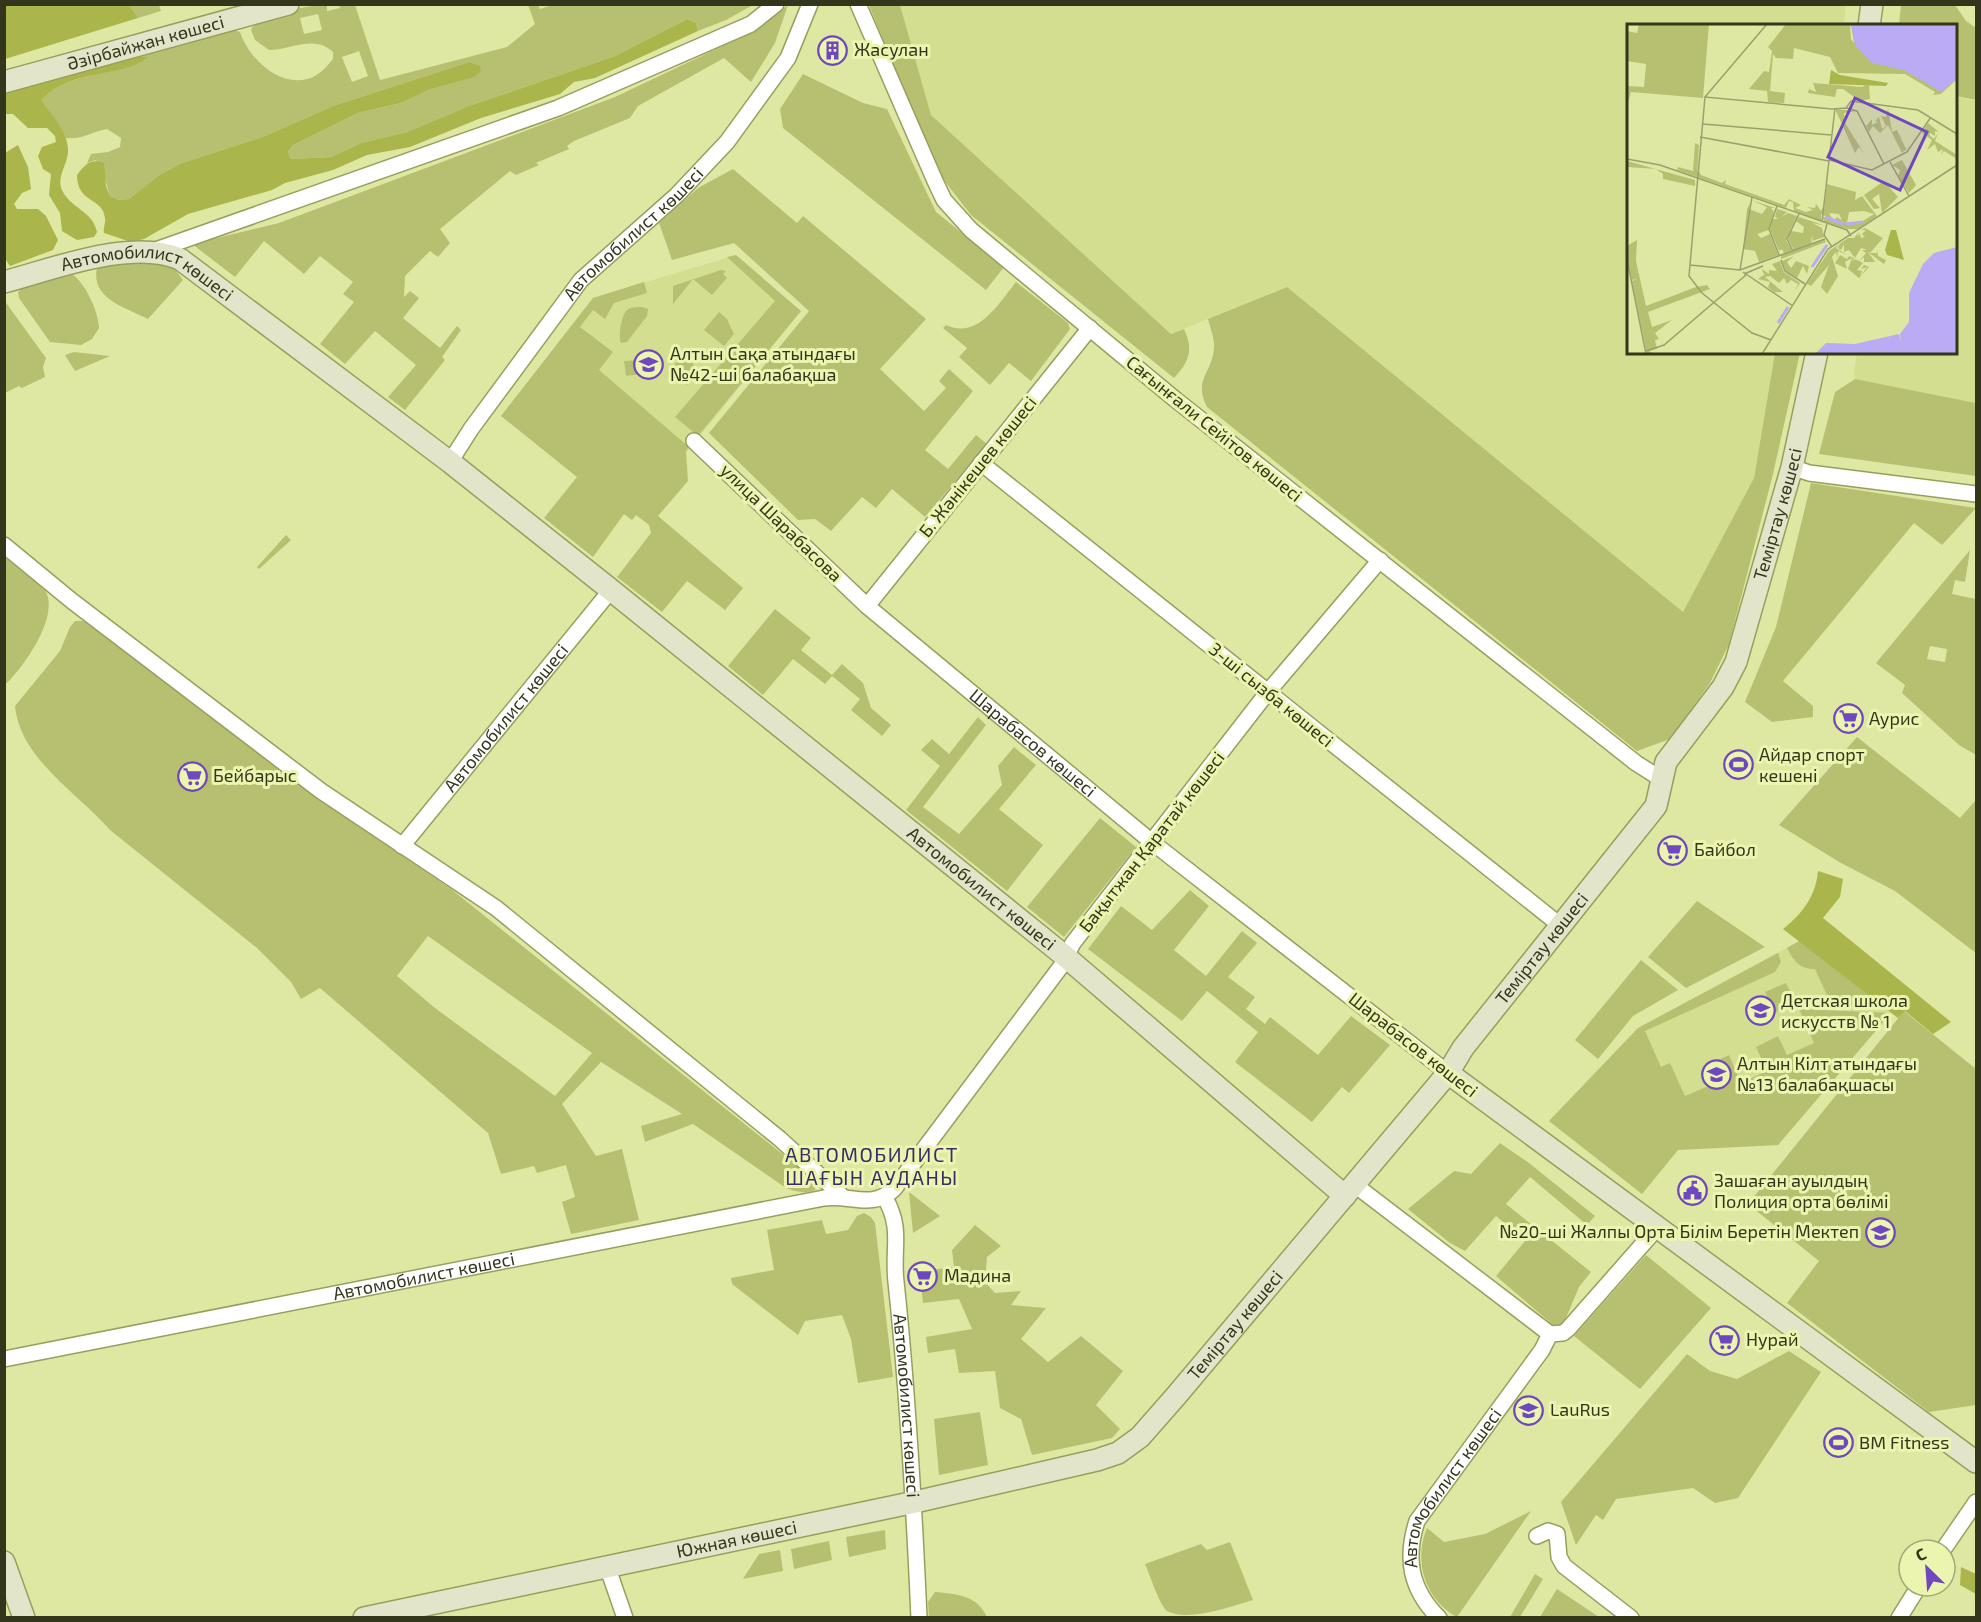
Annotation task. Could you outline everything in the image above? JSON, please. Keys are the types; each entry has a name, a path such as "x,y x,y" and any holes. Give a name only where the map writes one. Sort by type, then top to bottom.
{"street":[{"name":"Әзірбайжан көшесі","path":"4,82 288,4"},
{"path":"150,252 569,104 751,24 776,4"},
{"name":"Автомобилист көшесі","path":"450,462 471,429 581,280 677,195 727,142 788,58 810,4"},
{"name":"Сағынғали Сейітов көшесі","path":"858,4 944,200 971,230 1176,400 1636,763 1661,779"},
{"path":"1869,24 1872,4"},
{"name":"Автомобилист көшесі","path":"4,282 88,261 150,252 180,259 450,462 611,590 1066,957 1350,1190 1550,1334 1542,1350 1417,1521 1409,1546 1409,1561 1424,1597 1439,1617"},
{"name":"Б. Жәнікешев көшесі","path":"867,606 1090,328"},
{"name":"Теміртау көшесі","path":"1110,1456 1140,1437 1350,1190 1448,1073 1462,1048 1649,817 1656,806 1661,779 1671,754 1723,687 1736,662 1792,467 1817,354"},
{"name":"улица Шарабасова","path":"694,441 867,606"},
{"name":"3-ші сызба көшесі","path":"981,463 1561,926"},
{"path":"1792,467 1809,473 1977,494"},
{"path":"4,544 163,671 321,791 496,908 780,1139 843,1197"},
{"name":"Бақытжан Қаратай көшесі","path":"889,1194 1066,957 1073,943 1153,843 1267,693 1380,560"},
{"name":"Автомобилист көшесі","path":"402,846 611,590"},
{"name":"Шарабасов көшесі","path":"867,606 1153,843 1448,1073 1977,1462"},
{"name":"Автомобилист көшесі","path":"4,1359 824,1198 843,1197 865,1202 889,1194 897,1232 895,1276 915,1502 920,1617"},
{"path":"1550,1334 1563,1333 1568,1329 1657,1228"},
{"name":"Южная көшесі","path":"364,1617 915,1502 1110,1456"},
{"path":"1952,1538 1977,1502"},
{"path":"1537,1536 1548,1531 1557,1534 1559,1557 1564,1566 1631,1617"},
{"path":"4,1562 24,1617"},
{"path":"608,1566 625,1617"},
{"path":"1899,1617 1911,1598"}],"shaded area":[{"path":"5,4 129,5 138,18 5,59"},
{"path":"555,4 753,5 726,20 698,31 696,23 687,19 615,56 469,106 407,132 361,143 331,157 291,159 288,152 293,145 358,113 401,103 431,89 469,62 333,106 265,136 182,163 159,175 129,199 119,200 110,196 103,172 96,160 87,163 91,154 108,152 120,147 121,138 107,129 82,137 66,138 42,100 65,83 116,70 147,57 138,56 231,29 240,32 251,53 269,71 291,80 303,80 315,76 333,59 333,52 326,47 310,43 269,50 255,40 251,30 263,19 297,9 327,5 327,11 340,8 339,5 355,5 380,80 507,47 535,24 528,5 538,5 540,9","holes":["318,14 322,30 304,34 300,18","359,51 368,76 352,82 342,57"]},
{"path":"129,5 159,5 161,11 138,18"},
{"path":"788,5 775,43 751,82 724,58 638,106 630,118 574,141 567,146 569,149 536,163 539,165 516,175 510,171 440,229 450,243 438,257 430,251 405,276 404,297 410,291 419,298 403,318 440,348 457,326 461,330 442,357 445,360 405,410 388,397 416,365 375,331 345,364 320,344 354,302 343,294 353,282 320,256 304,274 264,241 235,277 192,244 279,223 615,97 752,32"},
{"path":"869,5 900,5 931,115 1171,334 1184,329 1189,343 1188,355 1183,367 1174,378 971,215 943,179 927,149"},
{"path":"900,5 1846,5 1844,24 1627,24 1627,354 1775,354 1754,478 1683,612 1286,287 1171,334 931,115"},
{"path":"1901,5 1955,5 1966,21 1976,28 1976,100 1957,96 1957,24 1899,24"},
{"path":"687,19 696,23 698,31 595,78 574,82 560,94 481,118 410,147 367,155 333,170 188,214 144,239 131,242 104,233 103,211 100,206 85,196 78,184 77,175 85,165 95,161 104,163 106,186 110,196 119,200 129,199 159,175 182,163 265,136 333,106 469,62 480,66 481,71 474,77 431,89 401,103 358,113 293,145 288,152 291,159 331,157 361,143 407,132 469,106 615,56"},
{"path":"138,56 148,57 125,68 67,82 42,100 62,129 67,142 68,154 61,180 62,190 70,201 91,219 97,232 94,237 77,240 62,231 60,213 49,195 51,174 43,169 38,156 42,147 56,142 55,136 47,128 28,128 13,114 5,114 5,92"},
{"path":"803,74 863,103 887,109 936,212 1004,267 986,290 783,128 780,109"},
{"path":"1957,97 1976,101 1976,403 1855,379 1857,354 1957,354"},
{"path":"18,145 28,167 31,189 22,193 14,204 17,209 38,209 46,216 58,240 53,250 10,266 4,257 5,153"},
{"path":"733,169 797,223 803,216 926,319 880,369 924,411 946,388 939,381 949,369 973,391 925,450 948,469 976,435 987,444 925,517 892,489 876,508 862,497 831,531 815,519 798,520 709,433 809,311 734,243 672,260 659,223 698,188"},
{"name":"Алтын Сақа атындағы №42-ші балабақша","path":"736,255 801,311 632,520 501,416 593,298"},
{"path":"736,255 801,311 698,436 675,417 775,301 727,257"},
{"path":"140,259 171,264 183,280 148,319 111,300 99,287 96,278 97,267"},
{"path":"721,270 726,271 723,274 727,278 712,295 693,279"},
{"path":"72,274 82,284 90,298 99,328 92,339 81,345 50,342 19,298 18,292 22,288"},
{"path":"693,279 673,304 673,286"},
{"path":"644,282 647,293 614,303 605,319 593,310 580,327 613,352 599,370 689,447 686,451 688,481 658,516 743,588 725,610 687,581 662,612 617,577 651,533 649,525 636,515 632,520 624,514 593,557 544,518 577,477 501,416 593,298"},
{"path":"1016,282 1068,323 1070,329 1031,381 1009,363 990,385 959,357 967,348 943,328 946,325 968,328 978,324 995,309"},
{"path":"1287,287 1683,612 1754,478 1775,354 1800,354 1773,474 1729,644 1710,683 1670,739 1637,751 1207,407 1202,390 1213,357 1214,345 1208,319"},
{"path":"4,300 46,358 43,367 45,377 5,393"},
{"path":"630,308 648,309 647,316 627,342 621,343 621,326 625,313"},
{"path":"719,312 727,319 734,334 724,346 704,330"},
{"path":"74,352 110,356 75,371 65,355"},
{"path":"684,353 691,360 698,374 688,385 668,373"},
{"path":"640,360 648,366 641,374 626,376 624,361"},
{"path":"1855,379 1976,403 1976,476 1819,454 1835,392"},
{"path":"1811,483 1976,508 1942,545 1914,523 1783,681 1813,706 1813,717 1772,722 1745,702 1776,627"},
{"path":"286,535 291,540 259,569 257,567"},
{"path":"1970,550 1965,582 1955,580 1952,594 1976,599 1976,755 1959,745 1902,693 1905,685 1876,663","holes":["1930,646 1947,649 1945,662 1927,659"]},
{"path":"4,554 38,581 46,592 49,603 48,615 37,642 21,667 5,685"},
{"path":"775,609 811,638 801,650 832,675 842,664 863,683 871,708 891,725 882,736 851,710 860,699 832,676 825,684 793,659 763,695 728,666"},
{"path":"75,621 83,621 96,629 357,825 451,889 811,1177 816,1185 815,1190 801,1192 786,1188 693,1124 645,1142 641,1126 682,1114 601,1062 562,1104 596,1156 622,1149 639,1220 571,1234 562,1202 575,1197 566,1165 537,1173 534,1166 501,1174 488,1133 320,988 301,999 291,982 257,948 110,830 39,759 27,743 19,725 15,706 60,651","holes":["428,936 592,1053 555,1096 435,1008 397,976"]},
{"path":"978,717 986,725 923,807 959,834 1002,785 998,766 1014,747 1036,765 999,809 1043,845 1007,891 906,810 940,766 921,750 932,739 949,754"},
{"path":"1857,737 1960,818 1976,800 1976,953 1895,891 1841,863 1779,825"},
{"path":"1100,818 1136,847 1064,937 1027,907"},
{"path":"1818,871 1843,879 1840,897 1823,918 1951,1022 1933,1034 1905,1011 1898,1018 1783,929 1807,904 1817,880"},
{"path":"1190,890 1209,906 1174,950 1206,976 1242,931 1257,943 1228,977 1255,997 1246,1009 1265,1024 1270,1017 1318,1055 1351,1016 1390,1045 1349,1093 1342,1087 1312,1122 1235,1062 1258,1032 1207,991 1182,1021 1088,949 1121,906 1152,930"},
{"path":"1697,901 1765,947 1686,988 1648,957"},
{"name":"Алтын Кілт атындағы №13 балабақшасы","path":"1801,940 1891,1013 1778,1145 1678,1150 1642,1194 1549,1121 1638,1028"},
{"path":"1801,940 1885,1008 1807,1005 1827,995 1815,969 1805,968 1798,963 1787,948"},
{"name":"Алтын Кілт атындағы №13 балабақшасы","path":"1778,953 1781,962 1775,972 1645,1031 1661,1067 1670,1063 1685,1096 1711,1085 1703,1067 1729,1055 1741,1083 1767,1071 1756,1047 1778,1036 1787,1055 1814,1043 1799,1009 1891,1013 1778,1145 1678,1150 1642,1194 1549,1121 1638,1028"},
{"path":"1641,960 1678,990 1633,1016 1598,1059 1575,1040"},
{"path":"1786,983 1796,1003 1774,1013 1765,992"},
{"name":"№20-ші Жалпы Орта Білім Беретін Мектеп","path":"1904,1011 1976,1069 1976,1405 1929,1412 1787,1303 1819,1261 1748,1204"},
{"path":"1500,1143 1529,1163 1595,1216 1587,1225 1530,1177 1506,1204 1591,1272 1579,1287 1563,1325 1553,1325 1496,1276 1525,1241 1496,1216 1465,1251 1450,1243 1408,1209 1454,1171 1471,1174"},
{"path":"909,1192 940,1216 913,1233"},
{"path":"864,1213 875,1223 893,1377 858,1383 851,1339 842,1315 805,1321 798,1335 732,1284 731,1278 774,1270 767,1230 822,1220 826,1234 848,1230 857,1216"},
{"path":"975,1225 1001,1246 987,1257 985,1282 995,1293 1021,1291 1011,1305 1046,1308 1021,1339 1048,1362 1081,1336 1123,1371 1096,1405 1120,1429 1112,1438 1032,1455 1021,1419 1000,1408 995,1371 959,1373 955,1349 928,1353 926,1337 972,1329 959,1299 923,1303 921,1282 932,1281 931,1270 954,1267 952,1250"},
{"path":"1646,1255 1711,1308 1640,1389 1574,1336"},
{"path":"1789,1351 1821,1372 1738,1498 1715,1503 1693,1488 1616,1499 1603,1520 1596,1515 1576,1545 1561,1502 1687,1354 1710,1371 1737,1379"},
{"path":"980,1412 988,1465 939,1475 934,1419"},
{"path":"1531,1511 1457,1617 1446,1610 1430,1590 1422,1566 1421,1553 1427,1528 1444,1542 1485,1534"},
{"path":"885,1530 886,1549 849,1557 846,1537"},
{"path":"829,1541 832,1560 794,1569 791,1549"},
{"path":"1230,1542 1253,1600 1197,1614 1176,1614 1167,1611 1145,1564 1201,1544 1207,1550"},
{"path":"780,1550 783,1571 743,1579 759,1554"},
{"path":"1961,1567 1976,1574 1976,1594 1960,1585"},
{"path":"1535,1574 1543,1579 1520,1617 1510,1617"},
{"path":"1557,1589 1599,1617 1540,1617"},
{"path":"935,1592 966,1597 978,1604 987,1617 929,1617 928,1602"}],"place":[{"name":"Жасулан","path":"833,50"},
{"name":"Алтын Сақа атындағы №42-ші балабақша","path":"649,364"},
{"name":"Аурис","path":"1848,719"},
{"name":"Айдар спорт кешені","path":"1738,765"},
{"name":"Бейбарыс","path":"192,776"},
{"name":"Байбол","path":"1673,850"},
{"name":"Детская школа искусств № 1","path":"1760,1011"},
{"name":"Алтын Кілт атындағы №13 балабақшасы","path":"1716,1074"},
{"name":"Зашаған ауылдың Полиция орта бөлімі","path":"1693,1191"},
{"name":"№20-ші Жалпы Орта Білім Беретін Мектеп","path":"1880,1232"},
{"name":"Мадина","path":"923,1276"},
{"name":"Нурай","path":"1725,1340"},
{"name":"LauRus","path":"1529,1410"},
{"name":"BM Fitness","path":"1838,1443"}],"district":[{"name":"АВТОМОБИЛИСТ ШАҒЫН АУДАНЫ","path":"872,1166"}]}
